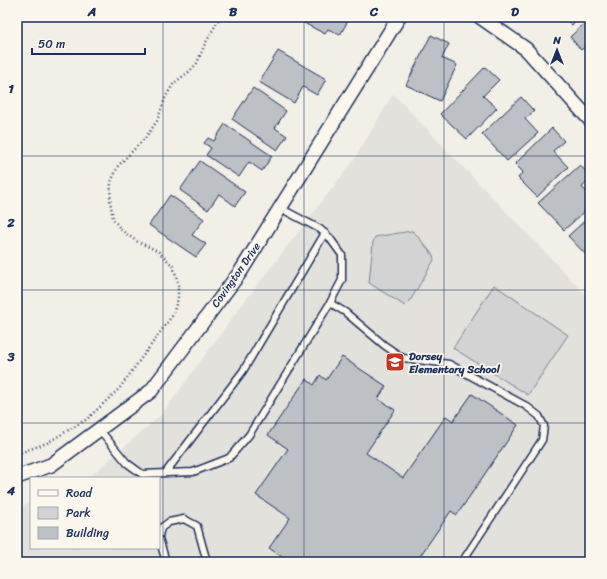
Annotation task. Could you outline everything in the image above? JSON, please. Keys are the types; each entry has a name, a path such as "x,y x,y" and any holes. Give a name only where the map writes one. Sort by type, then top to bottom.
{"street":[{"name":"Covington Drive","path":"17,477 51,465 151,391 241,271 399,17"},
{"path":"480,17 526,49 590,120"}],"lane":[{"path":"99,429 127,463 142,474 193,472 229,458 249,435 330,303 342,280 342,255 329,237 320,229 280,208"},
{"path":"166,472 243,371 325,233"},
{"path":"330,303 345,312 384,345 403,358 449,364 526,406 540,416 544,426 542,440 462,562"},
{"path":"160,532 161,528 169,522 184,519 197,526 208,562"},
{"path":"160,541 166,562"}],"path":[{"path":"17,454 47,443 87,419 119,389 172,316 178,299 178,282 173,266 158,252 138,242 122,231 113,219 110,200 111,182 118,166 146,137 157,121 166,96 174,83 190,71 197,63 205,44 220,17"}],"shaded area":[{"name":"Dorsey Elementary School","path":"393,94 590,299 590,562 17,562 17,508 30,502 30,549 160,549 160,477 87,477 92,475 162,414 238,310 354,160"}],"green space":[{"path":"411,231 414,232 433,255 434,260 410,301 405,306 369,283 373,242 375,237"},
{"path":"494,285 568,335 528,395 453,348"}],"building":[{"path":"307,17 350,17 340,35 328,29 325,34 304,23"},
{"path":"563,17 578,17 572,25"},
{"path":"590,18 590,42 581,50 570,37"},
{"path":"431,35 449,44 442,58 457,65 440,101 406,85"},
{"path":"278,51 326,79 317,95 303,87 294,103 259,82"},
{"path":"485,67 499,80 483,96 497,108 467,139 440,114"},
{"path":"253,88 286,111 275,128 287,136 277,150 232,119"},
{"path":"521,97 534,111 525,119 538,133 507,161 482,134"},
{"path":"225,124 272,156 262,171 249,162 239,177 206,155 211,148 204,143 208,138 214,141"},
{"path":"552,128 564,141 553,151 568,167 537,197 518,178 523,172 515,164"},
{"path":"200,161 245,192 235,206 219,194 208,210 180,190"},
{"path":"580,165 590,176 590,180 582,187 590,196 590,207 564,230 538,203"},
{"path":"170,195 204,219 192,235 206,244 196,257 149,225"},
{"path":"590,216 590,259 568,236"},
{"name":"Dorsey Elementary School","path":"342,357 386,386 378,399 395,410 366,453 403,478 446,416 453,421 472,394 518,425 457,515 451,511 420,556 428,562 289,562 269,548 290,518 256,495 288,449 268,435 306,379 314,385 320,375 326,380"}],"place":[{"name":"Dorsey Elementary School","path":"395,362"}]}
